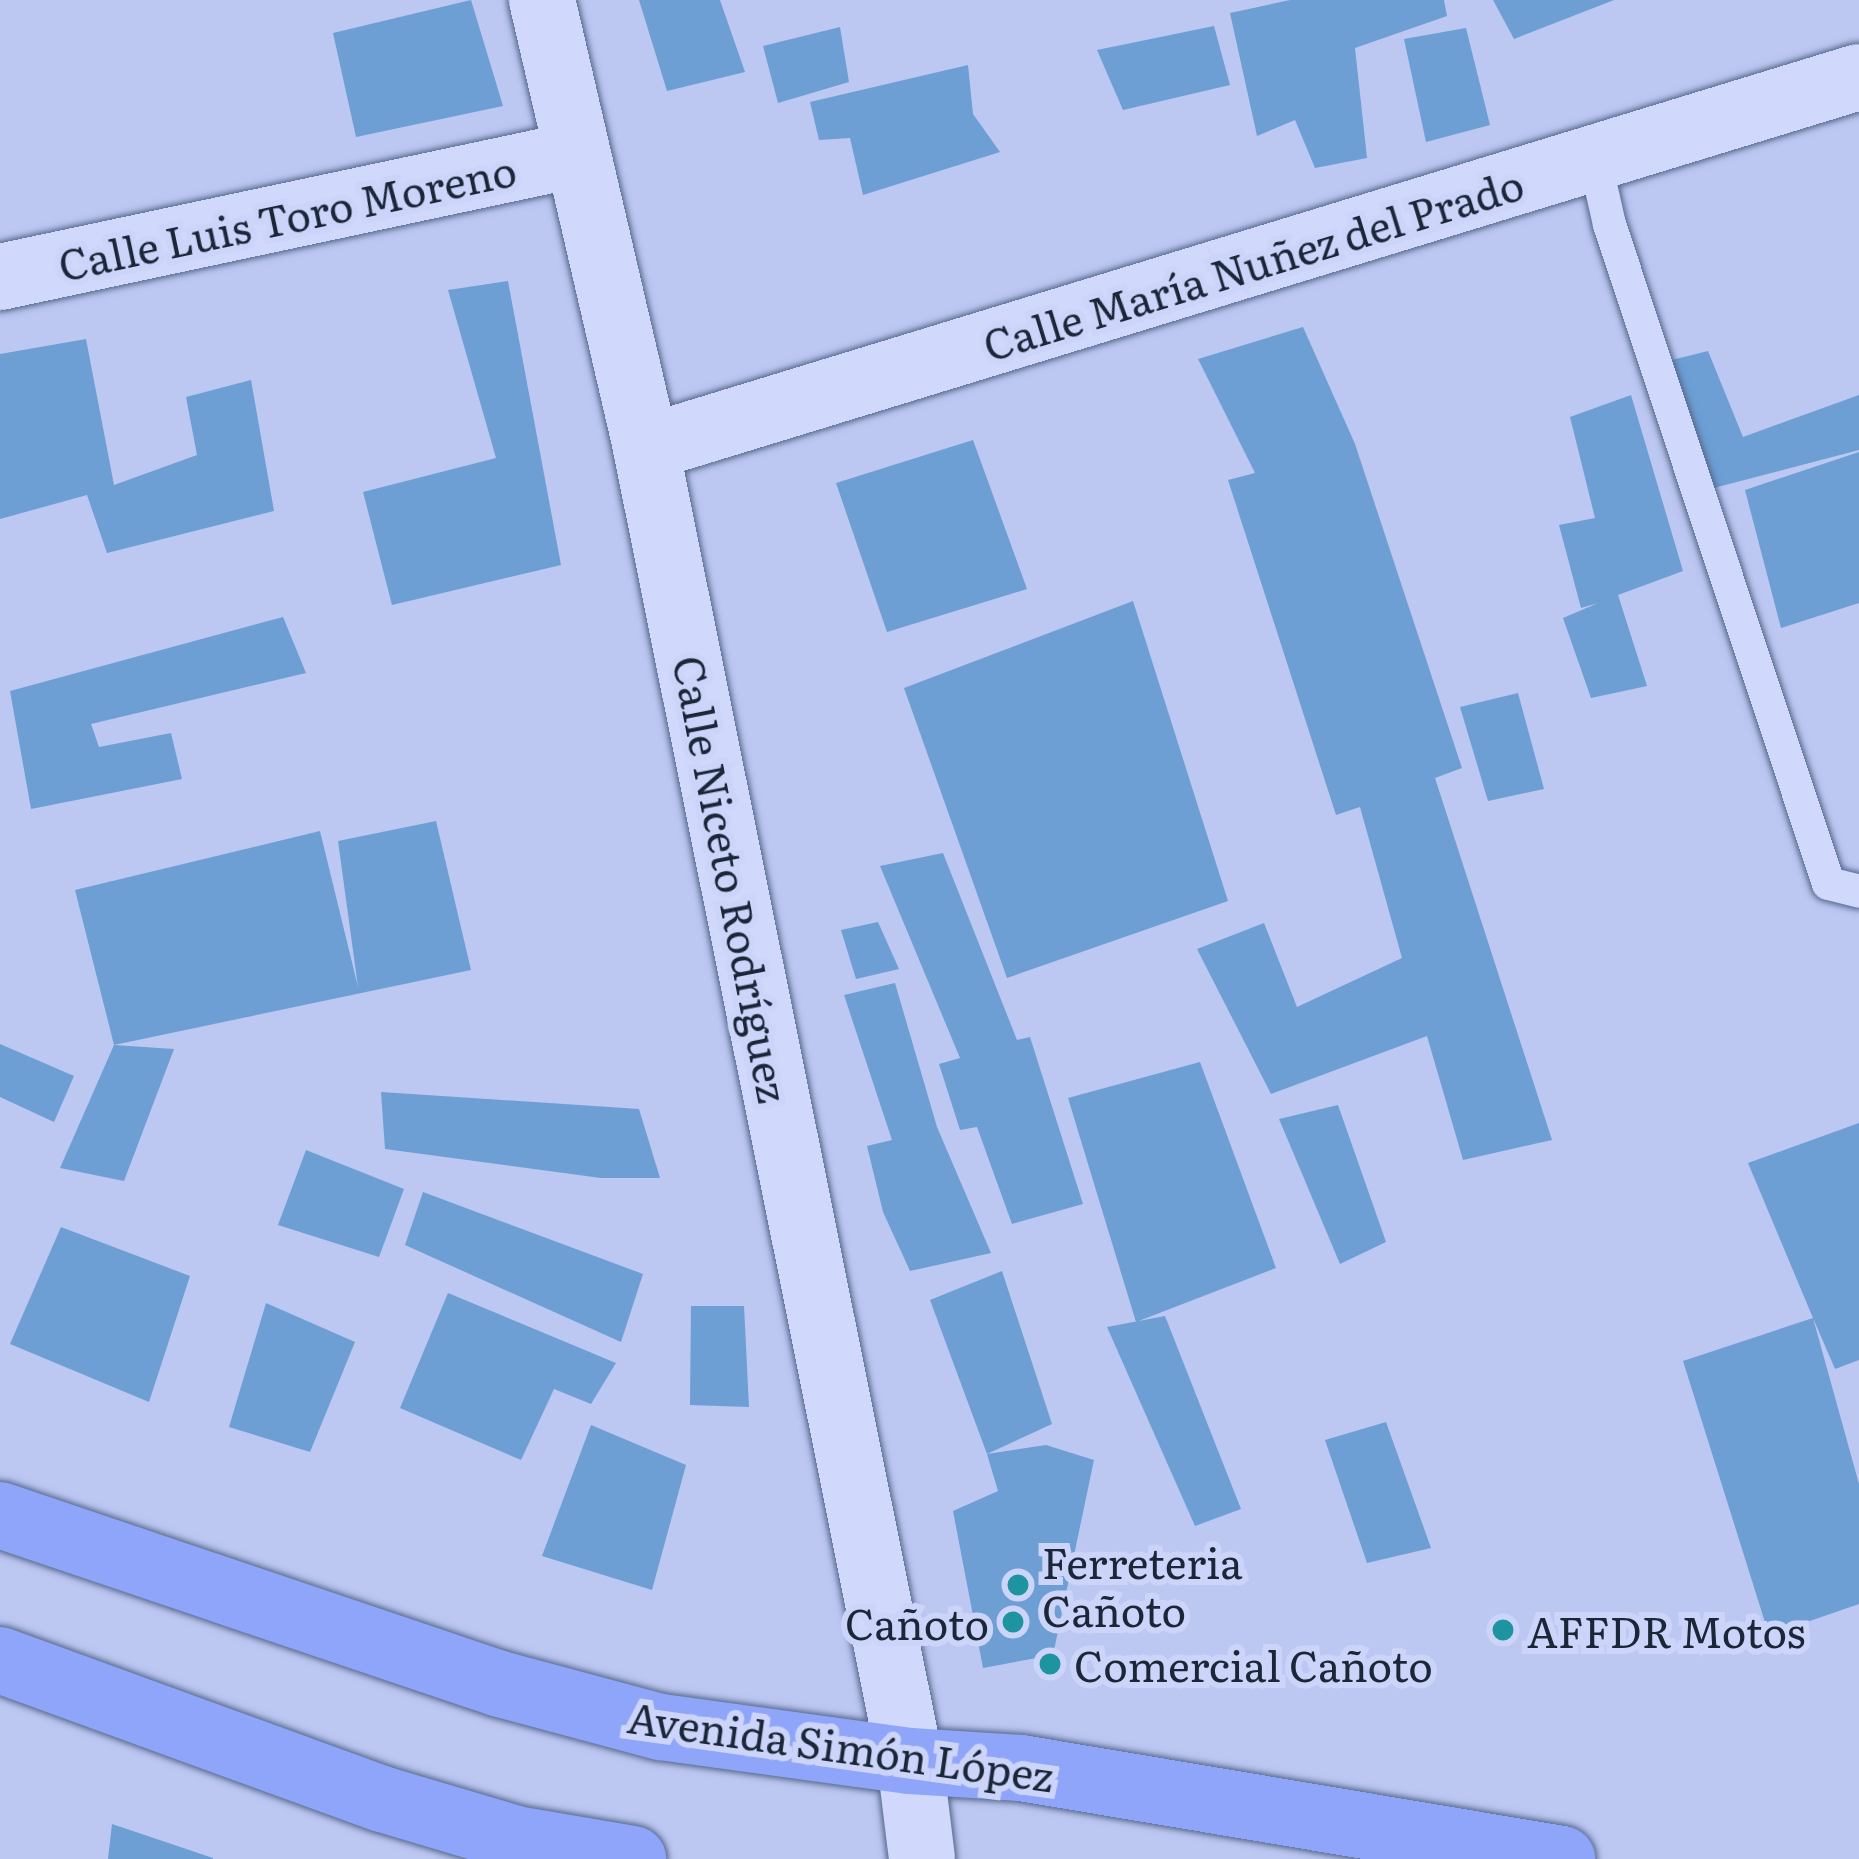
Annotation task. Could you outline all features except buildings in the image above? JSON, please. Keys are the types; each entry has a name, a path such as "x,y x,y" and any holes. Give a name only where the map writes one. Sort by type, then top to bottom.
{"main road":[{"name":"Avenida Simón López","path":"0,1515 523,1690 661,1727 910,1761 1021,1768 1562,1859"},
{"path":"0,1660 382,1799 516,1839 633,1859"}],"street":[{"name":"Calle Niceto Rodríguez","path":"542,0 574,154 646,448 910,1761 922,1859"},
{"name":"Calle María Nuñez del Prado","path":"646,448 1859,77"},
{"name":"Calle Luis Toro Moreno","path":"0,277 574,154"}],"lane":[{"path":"1594,158 1609,224 1828,883 1859,891"}],"place":[{"name":"Ferreteria Cañoto","path":"1018,1585"},
{"name":"Cañoto","path":"1013,1622"},
{"name":"AFFDR Motos","path":"1503,1630"},
{"name":"Comercial Cañoto","path":"1050,1664"}]}
